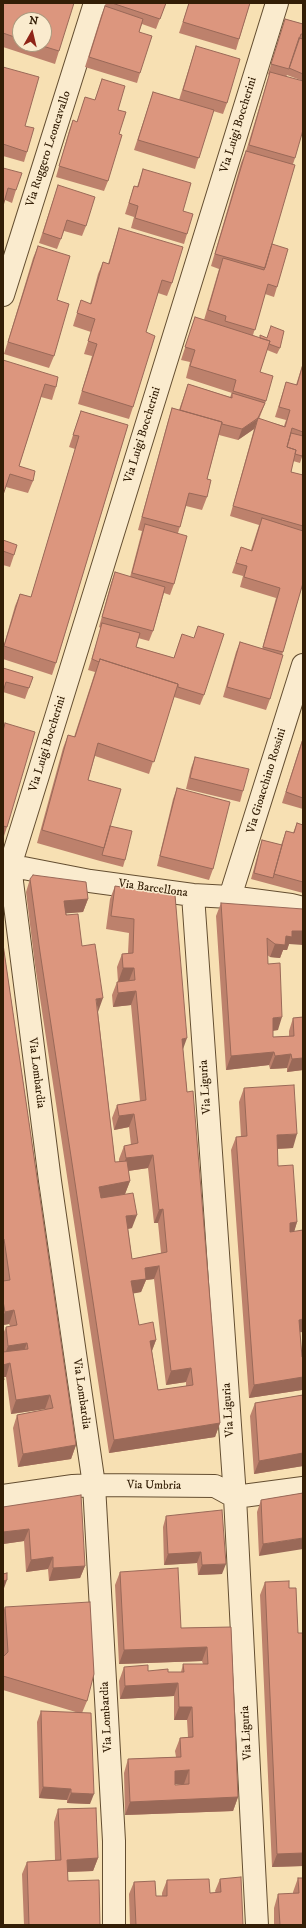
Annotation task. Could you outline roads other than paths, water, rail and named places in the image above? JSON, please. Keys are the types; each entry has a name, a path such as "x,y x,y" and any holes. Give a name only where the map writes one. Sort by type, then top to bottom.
{"street":[{"name":"Via Ruggero Leoncavallo","path":"3,295 95,3"},
{"name":"Via Luigi Boccherini","path":"6,865 277,3"},
{"name":"Via Gioacchino Rossini","path":"230,897 297,708 303,665"},
{"name":"Via Barcellona","path":"6,865 90,881 193,895 230,897 303,908"},
{"name":"Via Lombardia","path":"6,865 94,1485 114,1841 114,1925"},
{"name":"Via Liguria","path":"193,895 235,1497 257,1925"},
{"name":"Via Umbria","path":"3,1496 73,1486 94,1485 215,1486 235,1497"},
{"path":"235,1497 303,1488"}]}
